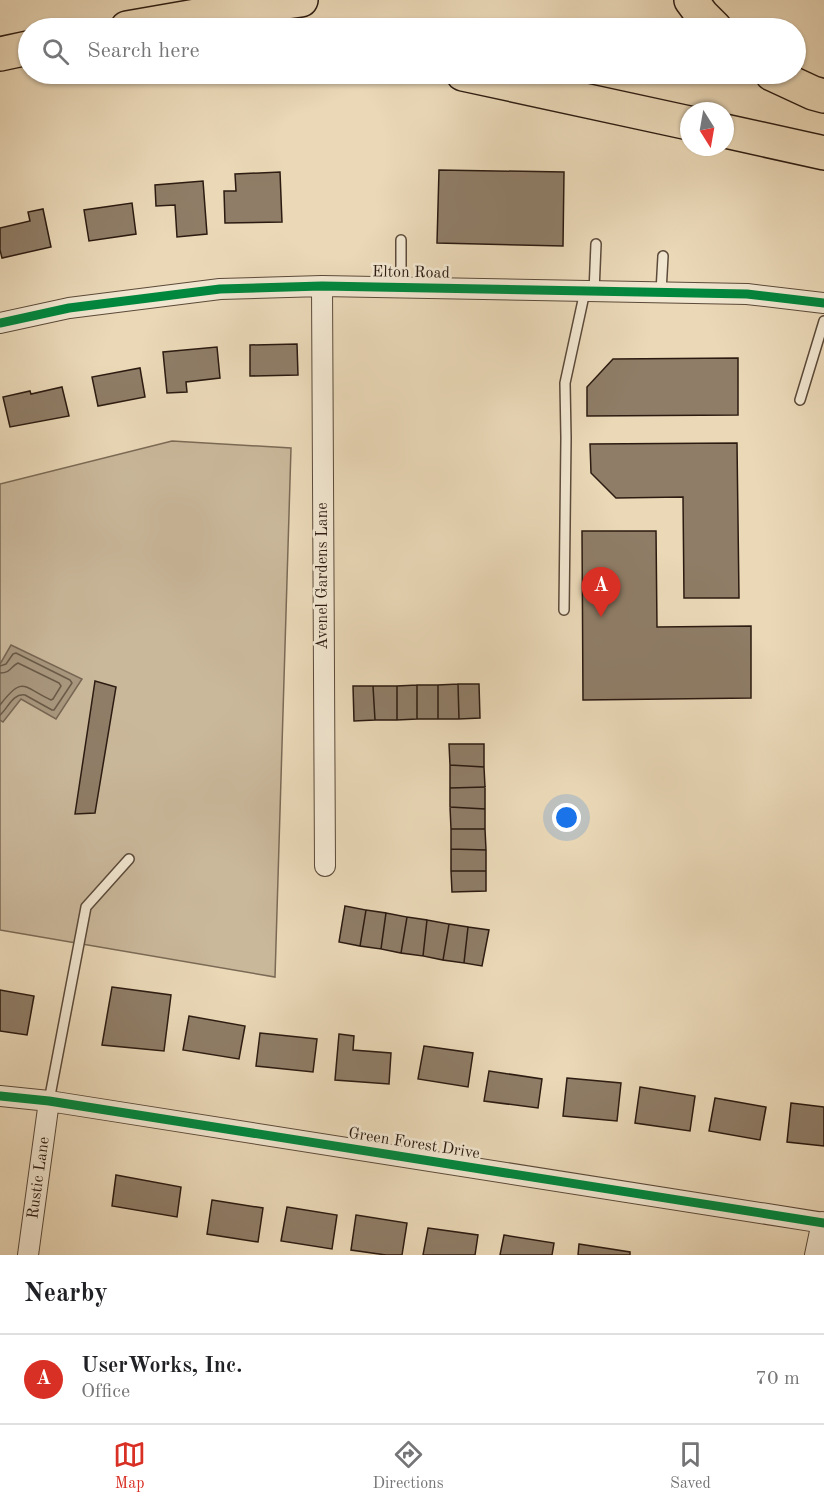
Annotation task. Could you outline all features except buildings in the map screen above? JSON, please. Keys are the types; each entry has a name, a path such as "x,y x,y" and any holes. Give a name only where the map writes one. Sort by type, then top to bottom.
{"highway":[{"path":"184,18 301,0"},
{"path":"691,0 705,18"},
{"path":"0,54 18,50"},
{"path":"0,71 18,70"},
{"path":"509,84 680,121"},
{"path":"794,84 824,96"},
{"path":"734,133 824,153"}],"street":[{"name":"Elton Road","path":"0,323 69,308 220,289 322,286 747,294 824,303"},
{"name":"Avenel Gardens Lane","path":"322,286 325,866"},
{"name":"Green Forest Drive","path":"0,1096 49,1101 823,1222"},
{"name":"Rustic Lane","path":"28,1255 49,1101"},
{"path":"815,1255 823,1222"}],"lane":[{"path":"401,240 401,288"},
{"path":"564,610 565,382 590,291 596,244"},
{"path":"660,293 663,256"},
{"path":"800,400 824,321"},
{"path":"49,1101 86,906 129,859"}],"shaded area":[{"path":"172,441 291,448 275,977 0,930 0,484"}],"water":[{"path":"11,645 82,679 56,719 21,699 3,722 0,720 0,664"}],"cycle path":[{"path":"0,323 69,308 220,289 322,286 747,294 824,303"},
{"path":"0,1096 49,1101 824,1223"}],"place":[{"name":"UserWorks, Inc.","path":"601,617"}]}
